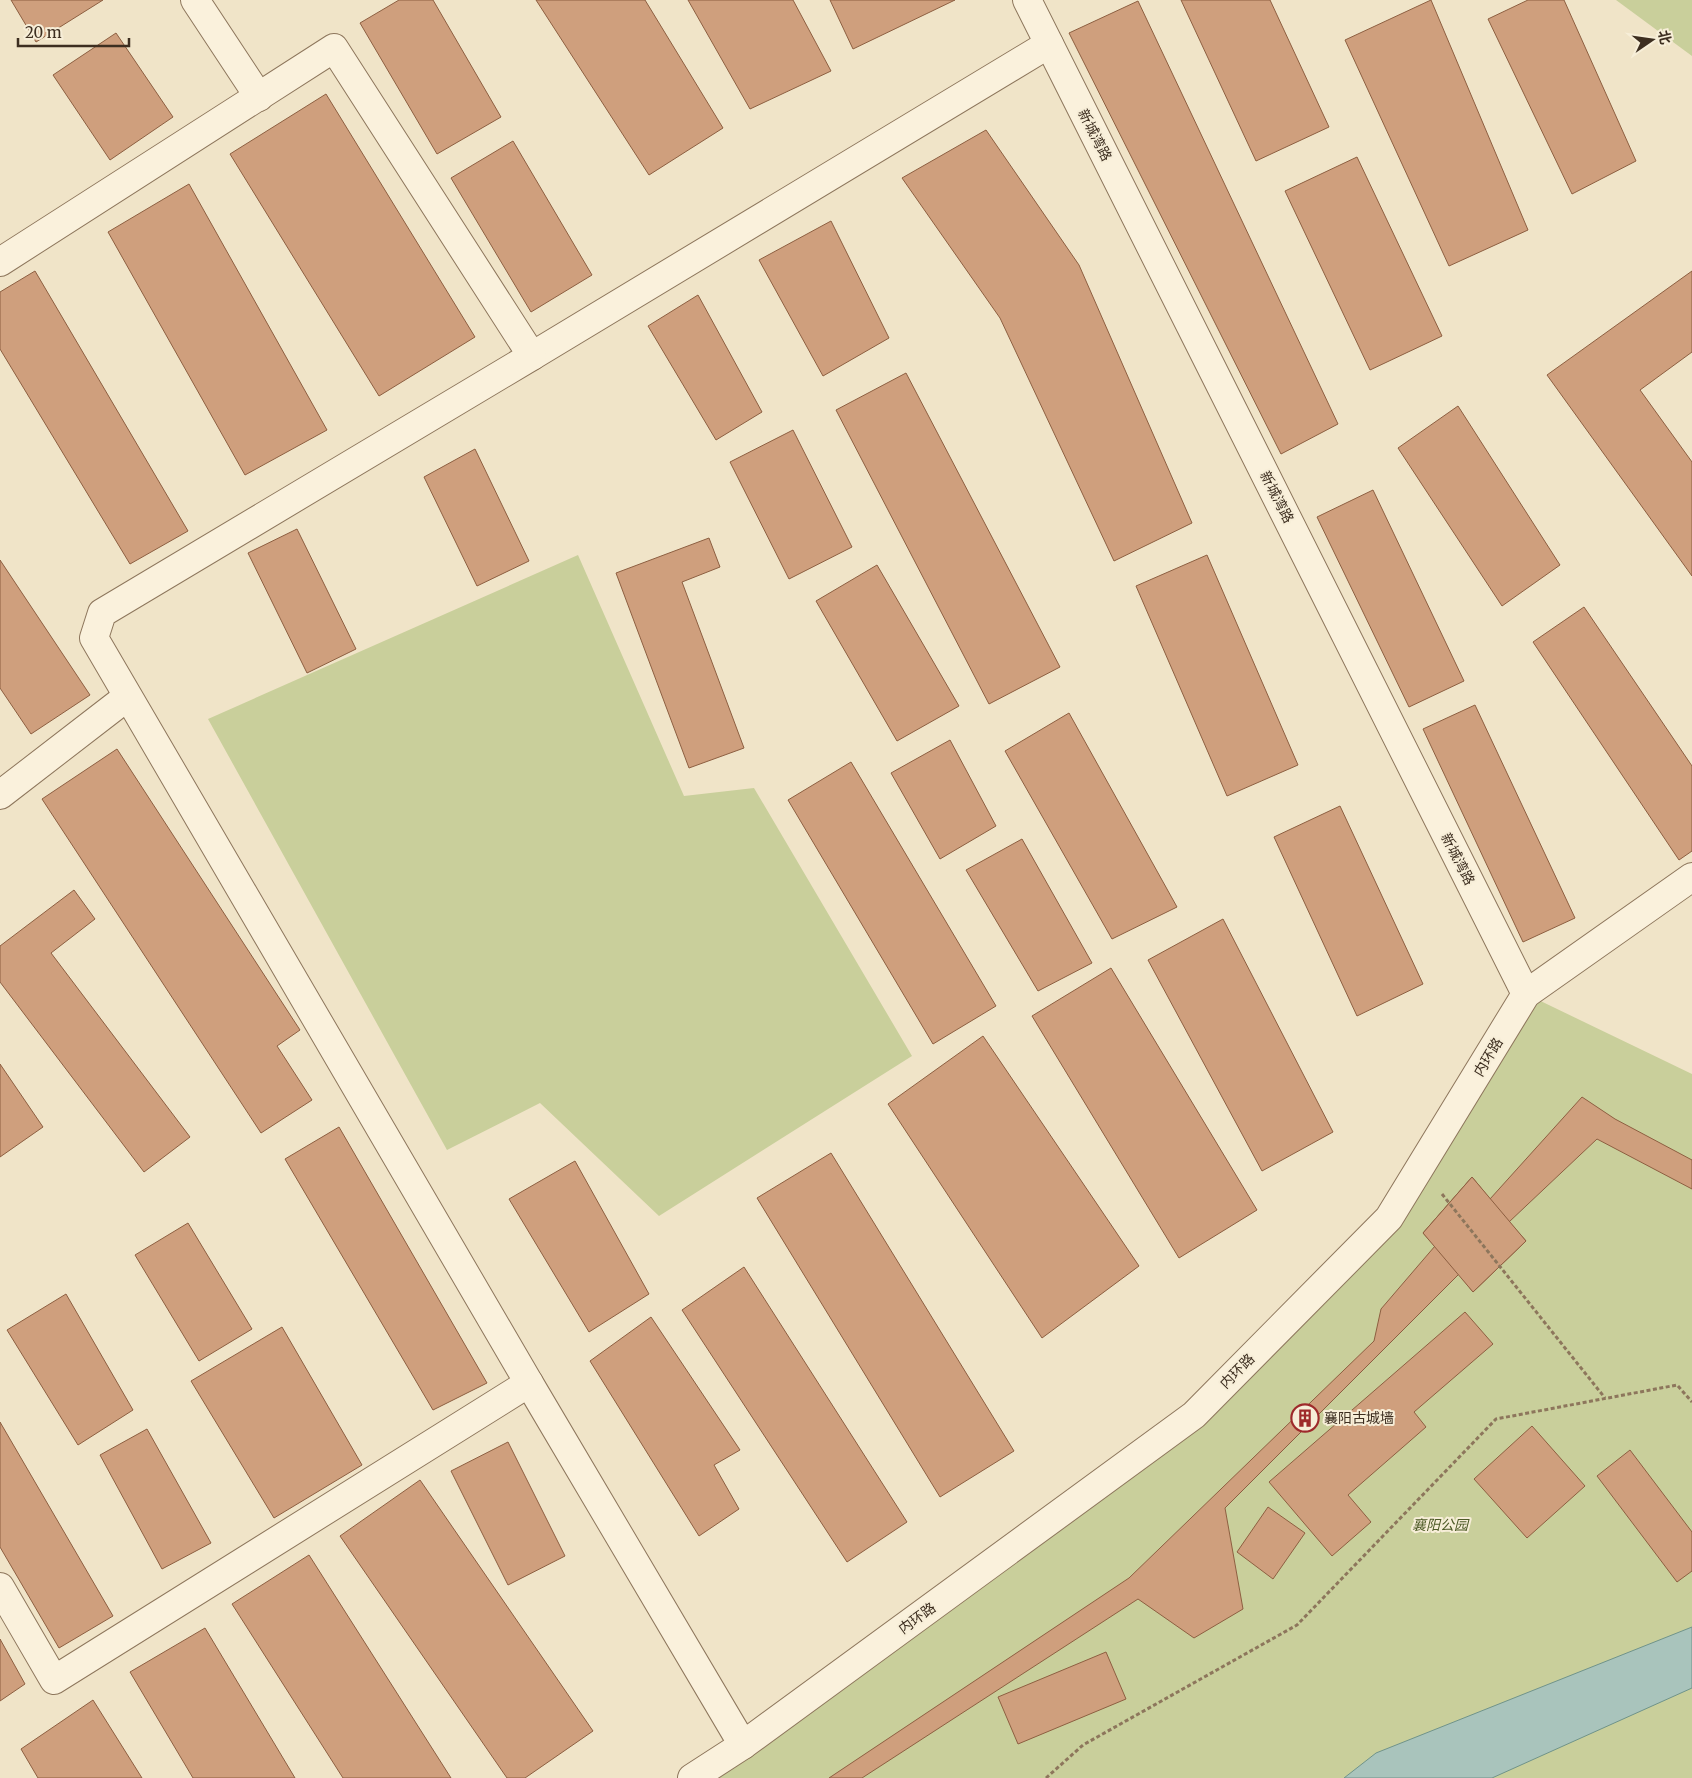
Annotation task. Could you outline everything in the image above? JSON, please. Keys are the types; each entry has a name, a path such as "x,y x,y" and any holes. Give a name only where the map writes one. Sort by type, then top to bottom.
{"street":[{"path":"195,0 259,97"},
{"name":"新城湾路","path":"1027,0 1526,994"},
{"path":"743,1745 529,1383 94,638 102,613 1049,44"},
{"path":"0,262 334,48 532,356"},
{"path":"0,795 127,697"},
{"name":"内环路","path":"692,1778 743,1745 1194,1415 1389,1218 1526,994 1692,877"},
{"path":"0,1587 54,1680 529,1383"}],"path":[{"path":"1421,1166 1606,1398"},
{"path":"1046,1778 1083,1746 1297,1625 1496,1419 1677,1385 1692,1402"}],"green space":[{"path":"1616,0 1692,0 1692,56"},
{"path":"578,555 684,796 754,788 912,1056 659,1216 540,1103 447,1150 208,719"},
{"name":"襄阳公园","path":"1526,994 1692,1074 1692,1778 692,1778 1194,1415 1389,1218"}],"water":[{"path":"1692,1627 1692,1688 1492,1778 1344,1778 1376,1753"}],"building":[{"path":"11,0 103,0 36,42"},
{"path":"399,0 433,0 501,117 437,154 360,23"},
{"path":"536,0 645,0 723,128 649,175"},
{"path":"688,0 793,0 831,71 750,109"},
{"path":"830,0 955,0 853,49"},
{"path":"1181,0 1270,0 1329,127 1256,161"},
{"path":"1431,0 1528,230 1449,266 1345,40"},
{"path":"1528,0 1564,0 1636,161 1572,194 1488,19"},
{"path":"1138,1 1338,424 1281,454 1069,33"},
{"path":"116,33 173,117 110,160 53,75"},
{"path":"326,94 475,337 379,396 230,154"},
{"path":"986,130 1079,265 1192,523 1114,561 1000,318 902,178"},
{"path":"513,141 592,275 531,312 451,178"},
{"path":"1357,157 1442,336 1370,370 1285,191"},
{"path":"189,184 327,430 245,475 108,232"},
{"path":"831,221 889,338 823,376 759,260"},
{"path":"35,271 188,531 130,564 0,349 0,292"},
{"path":"1692,271 1692,352 1640,390 1692,462 1692,576 1547,375"},
{"path":"698,295 762,412 716,440 648,326"},
{"path":"906,373 1060,667 989,704 836,410"},
{"path":"1458,406 1560,565 1502,606 1398,448"},
{"path":"793,430 852,547 789,579 730,462"},
{"path":"475,449 529,561 477,586 424,477"},
{"path":"1373,490 1464,681 1409,707 1317,517"},
{"path":"297,529 356,649 307,673 248,553"},
{"path":"709,538 720,567 682,582 744,748 689,768 616,573"},
{"path":"1207,555 1298,765 1227,796 1136,586"},
{"path":"0,560 90,695 31,734 0,688"},
{"path":"877,565 959,706 897,741 816,601"},
{"path":"1584,607 1692,766 1692,851 1679,860 1533,642"},
{"path":"1475,705 1575,918 1523,942 1423,729"},
{"path":"1069,713 1177,907 1112,939 1005,751"},
{"path":"950,740 996,826 940,859 891,773"},
{"path":"117,749 300,1030 277,1046 312,1100 261,1133 42,799"},
{"path":"851,762 996,1006 933,1044 788,800"},
{"path":"1340,806 1423,984 1357,1016 1274,837"},
{"path":"1022,839 1092,963 1038,991 966,870"},
{"path":"74,890 95,919 51,953 190,1137 144,1172 0,982 0,946"},
{"path":"1223,919 1333,1132 1262,1171 1148,960"},
{"path":"1111,968 1257,1210 1179,1258 1032,1016"},
{"path":"983,1036 1139,1266 1042,1338 888,1104"},
{"path":"0,1064 43,1127 0,1157"},
{"name":"襄阳古城墙","path":"1582,1097 1615,1119 1692,1160 1692,1189 1597,1139 1509,1222 1526,1241 1473,1292 1459,1274 1225,1508 1243,1609 1194,1638 1138,1599 862,1778 829,1778 1129,1578 1374,1341 1381,1309 1435,1246 1423,1233 1472,1177 1490,1199"},
{"path":"339,1127 487,1383 433,1410 285,1159"},
{"path":"831,1153 1014,1451 940,1497 757,1198"},
{"path":"575,1161 649,1294 589,1332 509,1199"},
{"path":"1472,1177 1526,1241 1473,1292 1423,1233"},
{"path":"188,1223 252,1329 199,1361 135,1255"},
{"path":"744,1267 907,1522 847,1562 682,1310"},
{"path":"66,1294 133,1410 78,1445 7,1330"},
{"path":"1465,1312 1493,1344 1414,1412 1426,1427 1348,1495 1371,1522 1332,1556 1269,1482"},
{"path":"651,1317 740,1450 714,1465 739,1509 699,1536 590,1361"},
{"path":"282,1327 362,1465 274,1518 191,1381"},
{"path":"0,1422 113,1616 59,1648 0,1547"},
{"path":"1532,1426 1585,1486 1527,1538 1474,1479"},
{"path":"147,1429 211,1543 162,1569 100,1455"},
{"path":"508,1442 565,1556 508,1585 451,1471"},
{"path":"1630,1450 1692,1532 1692,1571 1677,1582 1597,1476"},
{"path":"420,1480 593,1731 525,1778 507,1778 340,1536"},
{"path":"1268,1507 1305,1533 1273,1579 1237,1552"},
{"path":"309,1555 451,1778 343,1778 232,1604"},
{"path":"205,1628 295,1778 193,1778 130,1672"},
{"path":"0,1639 25,1684 0,1701"},
{"path":"1106,1652 1126,1699 1018,1744 998,1697"},
{"path":"93,1700 142,1778 38,1778 21,1749"}],"place":[{"name":"襄阳古城墙","path":"1305,1418"}]}
